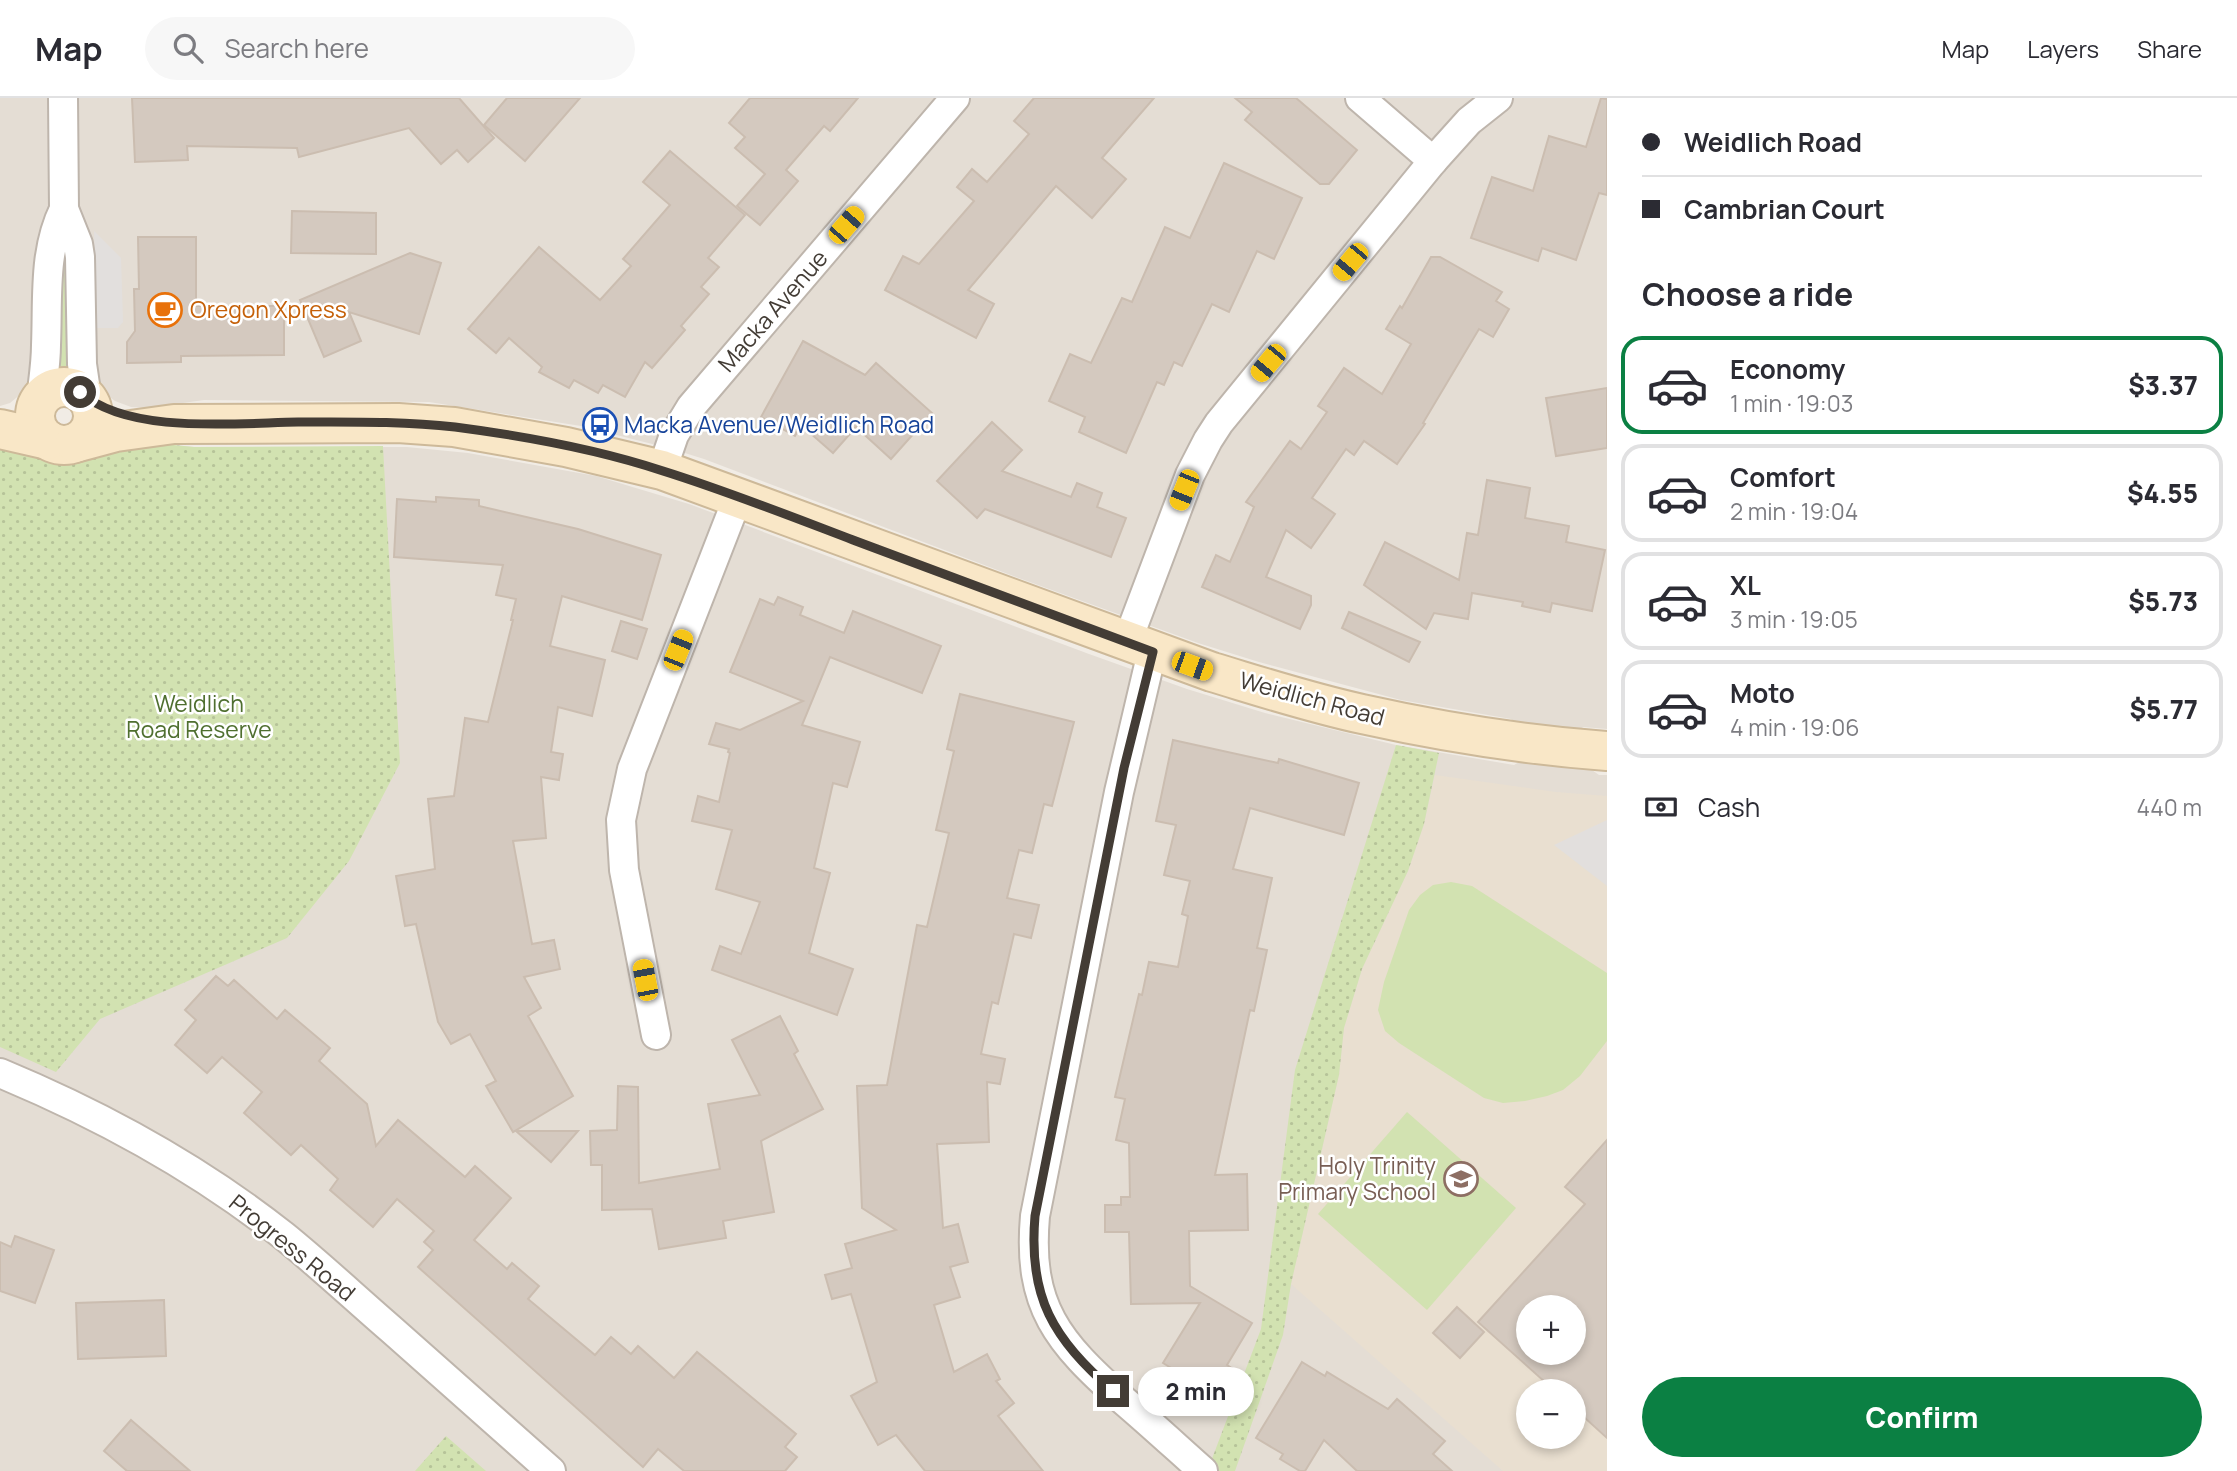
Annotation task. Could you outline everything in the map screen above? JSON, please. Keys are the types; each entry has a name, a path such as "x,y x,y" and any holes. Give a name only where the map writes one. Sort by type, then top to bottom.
{"street":[{"path":"63,98 64,209 75,235 80,257 81,354 87,399 93,415 89,432 62,442 37,426 36,417 45,369 48,258 56,226 64,209"},
{"name":"Macka Avenue","path":"662,470 680,423 701,394 955,98"},
{"path":"1360,98 1433,161"},
{"path":"1203,1471 1073,1353 1047,1311 1038,1287 1033,1255 1035,1216 1124,768 1140,647 1184,490 1208,440 1235,403 1433,161 1469,121 1498,98"},
{"path":"0,418 41,400 55,389 64,387 72,388 87,399"},
{"name":"Weidlich Road","path":"87,399 108,409 174,424"},
{"name":"Weidlich Road","path":"0,429 62,442 174,424 398,423 454,427 566,447 662,470 1212,673 1360,714 1487,738 1607,751"},
{"path":"656,1035 624,870 621,820 632,769 738,497"},
{"name":"Progress Road","path":"0,1073 99,1117 189,1170 244,1207 323,1269 551,1471"}],"shaded area":[{"path":"0,98 1607,98 1607,729 1583,727 1574,735 1518,727 1511,719 1401,700 1259,662 1198,643 1016,577 704,459 581,426 429,402 204,400 147,408 131,407 115,401 91,383 65,377 51,378 28,388 10,403 0,406"},
{"path":"94,231 121,258 123,322 118,328 97,328"},
{"path":"133,441 194,447 407,447 468,453 596,476 689,504 1089,654 1265,713 1396,745 1514,765 1526,758 1585,765 1599,775 1607,775 1607,1471 0,1471 0,444 68,456"},
{"name":"Holy Trinity Primary School","path":"1435,775 1556,792 1607,796 1607,1471 1503,1471 1291,1284 1339,1075 1344,1028 1362,969 1408,871 1424,824"},
{"path":"1607,820 1607,886 1554,845"}],"green space":[{"path":"65,240 78,379 51,378"},
{"name":"Weidlich Road Reserve","path":"133,441 194,447 383,446 400,763 349,861 287,938 100,1019 56,1072 0,1047 0,444 68,456"},
{"path":"1396,745 1439,753 1424,824 1408,871 1362,969 1344,1028 1339,1075 1291,1284 1283,1335 1235,1471 1218,1471 1210,1464 1261,1329 1295,1070"},
{"path":"1451,882 1472,886 1607,973 1607,1041 1580,1076 1563,1090 1525,1101 1503,1103 1484,1098 1385,1031 1378,1010 1384,982 1409,910 1420,895 1433,885"},
{"path":"1407,1112 1516,1208 1427,1310 1318,1214"},
{"path":"446,1436 486,1471 415,1471"}],"building":[{"path":"132,98 459,98 494,138 468,162 457,150 441,164 409,128 299,157 297,148 187,146 188,160 135,162"},
{"path":"507,98 580,98 525,161 484,125"},
{"path":"750,98 858,98 830,131 824,126 786,170 798,181 760,225 737,206 765,174 735,148 745,137 729,123"},
{"path":"1034,98 1154,98 1102,158 1126,179 1092,218 1056,186 968,290 994,304 976,338 885,290 903,256 919,264 974,201 957,187 972,169 987,182 1029,134 1014,121"},
{"path":"1235,98 1296,98 1357,150 1329,184 1320,184 1245,120 1252,112"},
{"path":"1601,98 1607,99 1607,195 1599,193 1576,260 1542,248 1538,261 1471,238 1492,177 1533,191 1549,136 1586,147"},
{"path":"670,151 745,215 708,258 719,267 701,287 709,294 681,326 685,330 652,368 645,362 625,397 603,385 598,393 574,380 569,388 539,372 542,367 509,338 496,353 468,329 539,247 600,300 631,266 623,259 670,205 643,182"},
{"path":"1224,163 1302,198 1274,259 1257,251 1229,312 1212,304 1182,366 1174,362 1164,385 1157,382 1126,453 1079,432 1085,417 1049,401 1070,354 1091,363 1122,298 1132,302 1165,227 1190,238"},
{"path":"292,211 376,213 376,254 291,253"},
{"name":"Oregon Xpress","path":"138,237 196,237 196,306 284,306 284,355 181,356 181,362 127,363 127,342 135,331 134,289 139,289"},
{"path":"410,253 441,263 419,334 349,312 361,341 324,357 300,300"},
{"path":"1431,257 1440,257 1502,292 1496,301 1509,309 1493,337 1479,329 1423,423 1425,424 1397,464 1364,441 1354,455 1346,449 1312,498 1335,514 1311,548 1286,530 1266,577 1311,596 1311,605 1300,629 1202,587 1216,555 1230,562 1254,507 1246,502 1290,441 1301,449 1327,412 1318,406 1344,368 1382,394 1411,344 1386,329 1400,306 1402,308"},
{"path":"803,341 865,375 876,363 932,413 891,459 856,427 833,453 801,425 795,436 761,417"},
{"path":"1607,388 1607,448 1556,456 1546,398"},
{"path":"992,422 1022,450 1002,471 1071,497 1077,483 1102,493 1097,507 1126,518 1111,557 985,509 977,518 937,481"},
{"path":"1487,480 1530,488 1525,518 1569,526 1566,542 1605,550 1592,611 1552,603 1550,612 1522,606 1523,602 1472,593 1468,619 1434,613 1426,629 1364,585 1385,542 1459,580 1467,533 1478,535"},
{"path":"436,497 479,500 479,506 578,529 661,555 642,620 562,596 550,646 605,660 592,716 558,707 551,752 563,754 559,780 541,777 546,838 513,841 532,944 554,940 560,969 524,977 541,1008 528,1016 573,1096 513,1132 486,1086 496,1081 470,1034 451,1044 438,1022 416,924 405,926 396,876 435,869 428,799 454,796 465,718 488,722 516,599 496,595 503,565 394,557 397,499 436,502"},
{"path":"778,597 803,607 800,615 844,633 853,611 941,646 922,693 830,657 802,725 860,742 847,787 833,783 814,868 830,873 809,953 853,969 837,1015 712,970 720,946 741,954 760,902 716,889 732,830 692,821 698,796 719,802 730,753 729,749 709,744 716,723 740,730 803,701 730,672 760,599 774,605"},
{"path":"1349,612 1420,642 1409,662 1342,628"},
{"path":"621,621 647,629 637,659 612,651"},
{"path":"960,694 1074,722 1052,806 1044,804 1032,853 1019,850 1007,898 1039,905 1031,938 1014,934 998,1004 992,1002 981,1054 1005,1059 1000,1084 987,1082 989,1142 937,1144 943,1228 958,1224 968,1262 950,1267 960,1297 934,1305 954,1372 987,1354 1000,1379 996,1381 1014,1403 998,1416 1043,1471 925,1471 896,1435 878,1445 851,1396 877,1382 851,1294 832,1299 825,1275 852,1268 845,1244 896,1230 862,1208 857,1086 887,1085 917,925 927,927 949,833 936,830 954,751 947,749"},
{"path":"1173,740 1278,763 1279,759 1359,783 1344,835 1250,808 1233,869 1272,878 1257,948 1267,950 1254,1011 1250,1010 1215,1175 1247,1174 1248,1230 1189,1231 1190,1286 1252,1323 1227,1365 1238,1372 1222,1399 1163,1363 1200,1303 1131,1304 1129,1232 1105,1232 1105,1205 1121,1205 1121,1197 1130,1197 1129,1143 1116,1140 1125,1099 1115,1097 1139,994 1142,995 1149,962 1178,967 1188,916 1182,914 1190,881 1164,875 1176,825 1156,821"},
{"path":"216,976 228,986 234,980 277,1019 285,1010 330,1048 319,1061 367,1104 376,1146 398,1120 465,1177 475,1166 511,1198 474,1240 507,1269 512,1263 539,1286 528,1299 595,1355 611,1337 631,1354 638,1346 674,1378 697,1352 796,1434 785,1447 797,1457 785,1471 684,1471 658,1449 643,1467 418,1267 433,1250 424,1242 434,1231 397,1199 373,1227 330,1190 338,1179 301,1145 291,1155 244,1113 262,1092 222,1057 207,1073 175,1045 196,1020 185,1010"},
{"path":"780,1016 798,1051 794,1054 823,1109 761,1141 774,1212 723,1221 726,1238 659,1249 652,1209 602,1210 602,1165 591,1165 590,1131 617,1130 618,1086 638,1087 639,1183 720,1169 708,1104 760,1095 732,1040"},
{"path":"516,1131 578,1131 551,1162"},
{"path":"1607,1140 1607,1438 1586,1419 1586,1379 1542,1379 1526,1365 1586,1365 1586,1295 1516,1295 1516,1356 1478,1322 1585,1204 1565,1187"},
{"path":"15,1236 54,1250 35,1303 0,1291 0,1242 11,1247"},
{"path":"164,1300 166,1356 78,1359 76,1303"},
{"path":"1457,1307 1484,1332 1460,1358 1433,1333"},
{"path":"1302,1362 1325,1376 1327,1372 1388,1409 1397,1399 1445,1441 1433,1454 1452,1471 1357,1471 1324,1440 1305,1471 1300,1471 1280,1459 1283,1454 1256,1438"},
{"path":"131,1420 190,1471 127,1471 104,1451"}],"place":[{"name":"Oregon Xpress","path":"165,310"},
{"name":"Macka Avenue/Weidlich Road","path":"600,425"},
{"name":"Holy Trinity Primary School","path":"1461,1179"}],"route":[{"path":"80,392 108,409 174,424 309,422 454,427 518,437 620,459 662,470 738,497 1153,652 1119,792 1035,1216 1033,1245 1038,1287 1047,1311 1073,1353 1113,1391"}]}
